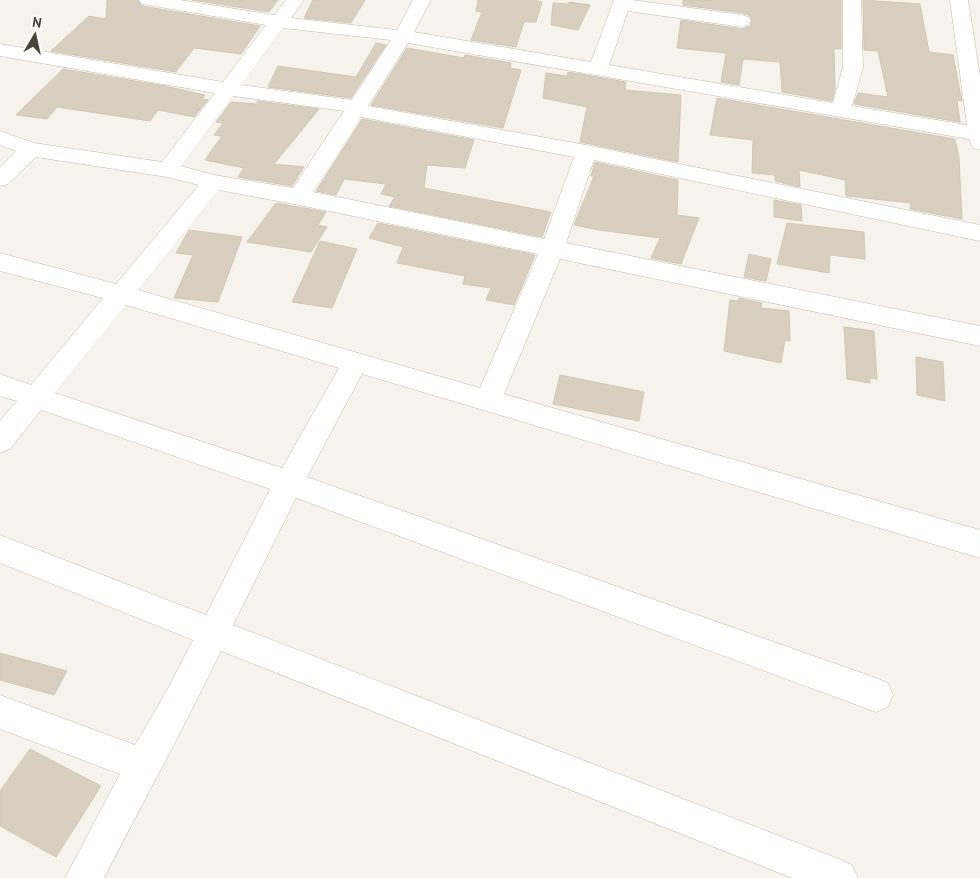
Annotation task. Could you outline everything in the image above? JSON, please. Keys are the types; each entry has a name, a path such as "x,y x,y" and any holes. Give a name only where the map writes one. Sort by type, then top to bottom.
{"street":[{"path":"148,0 280,22 403,36 979,134"},
{"path":"167,170 230,89 295,0"},
{"path":"298,197 403,36 422,0"},
{"path":"842,110 853,67 852,0"},
{"path":"959,0 972,34 980,143"},
{"path":"598,69 622,2 742,22"},
{"path":"0,50 357,109 586,152 980,233"},
{"path":"0,138 31,149 167,170 214,182 298,197 980,336"},
{"path":"0,179 31,149"},
{"path":"488,400 552,249 586,152"},
{"path":"0,440 214,182"},
{"path":"0,262 121,294 980,544"},
{"path":"84,878 143,765 178,704 289,483 356,363"},
{"path":"0,385 289,483 876,695"},
{"path":"0,549 839,878"},
{"path":"0,712 143,765"}],"building":[{"path":"107,0 137,0 142,6 260,26 241,54 194,48 176,72 51,51 89,16 106,19"},
{"path":"192,0 278,0 269,12"},
{"path":"313,0 365,0 351,23 304,18"},
{"path":"478,0 533,0 542,2 536,22 524,22 516,47 471,40 482,12 476,11"},
{"path":"683,0 841,0 841,49 834,49 835,89 832,101 782,92 780,62 743,59 739,85 721,82 726,53 677,48 681,20 742,29 750,26 752,20 749,15 742,13 683,5"},
{"path":"863,0 920,4 929,52 953,55 962,101 957,100 960,122 854,104 858,93 888,97 878,51 864,50"},
{"path":"569,2 590,5 578,30 551,25 553,3 568,4"},
{"path":"376,43 386,45 351,98 268,87 278,66 356,77"},
{"path":"407,48 464,58 465,55 511,63 510,68 521,70 503,128 371,105"},
{"path":"63,69 165,86 205,95 202,99 208,100 194,117 158,110 150,121 57,107 47,119 16,115"},
{"path":"568,72 626,82 625,90 681,95 678,162 580,142 587,107 543,98 546,73 567,76"},
{"path":"717,98 955,139 959,158 962,219 910,209 911,203 846,196 845,180 799,170 800,187 775,181 775,175 752,173 753,140 710,135"},
{"path":"258,101 319,109 274,164 304,167 292,186 238,177 244,168 205,160 222,136 214,135 223,123 216,122 231,102 256,104"},
{"path":"362,119 474,140 465,168 427,165 424,188 551,212 542,237 389,206 395,197 381,194 386,184 344,179 336,195 316,191"},
{"path":"595,162 678,180 677,215 699,218 681,264 651,258 660,238 574,225 594,176 591,176"},
{"path":"774,200 801,205 802,221 774,217"},
{"path":"276,203 326,212 318,225 327,227 311,252 247,242"},
{"path":"378,223 535,255 514,305 486,300 491,288 463,284 465,276 397,263 403,247 369,238"},
{"path":"787,223 864,232 865,259 830,255 829,273 777,264"},
{"path":"189,230 242,237 218,302 174,298 193,255 176,253"},
{"path":"320,241 357,249 332,308 292,302"},
{"path":"749,254 771,259 766,281 744,277"},
{"path":"739,298 762,303 761,308 789,311 790,341 785,340 781,363 724,351 730,300 738,301"},
{"path":"844,327 874,331 877,379 870,378 870,383 847,379"},
{"path":"916,357 943,362 945,401 917,395"},
{"path":"560,375 644,392 639,421 553,404"},
{"path":"0,653 67,671 54,695 0,680"},
{"path":"30,749 101,786 56,857 0,826 0,791"}]}
